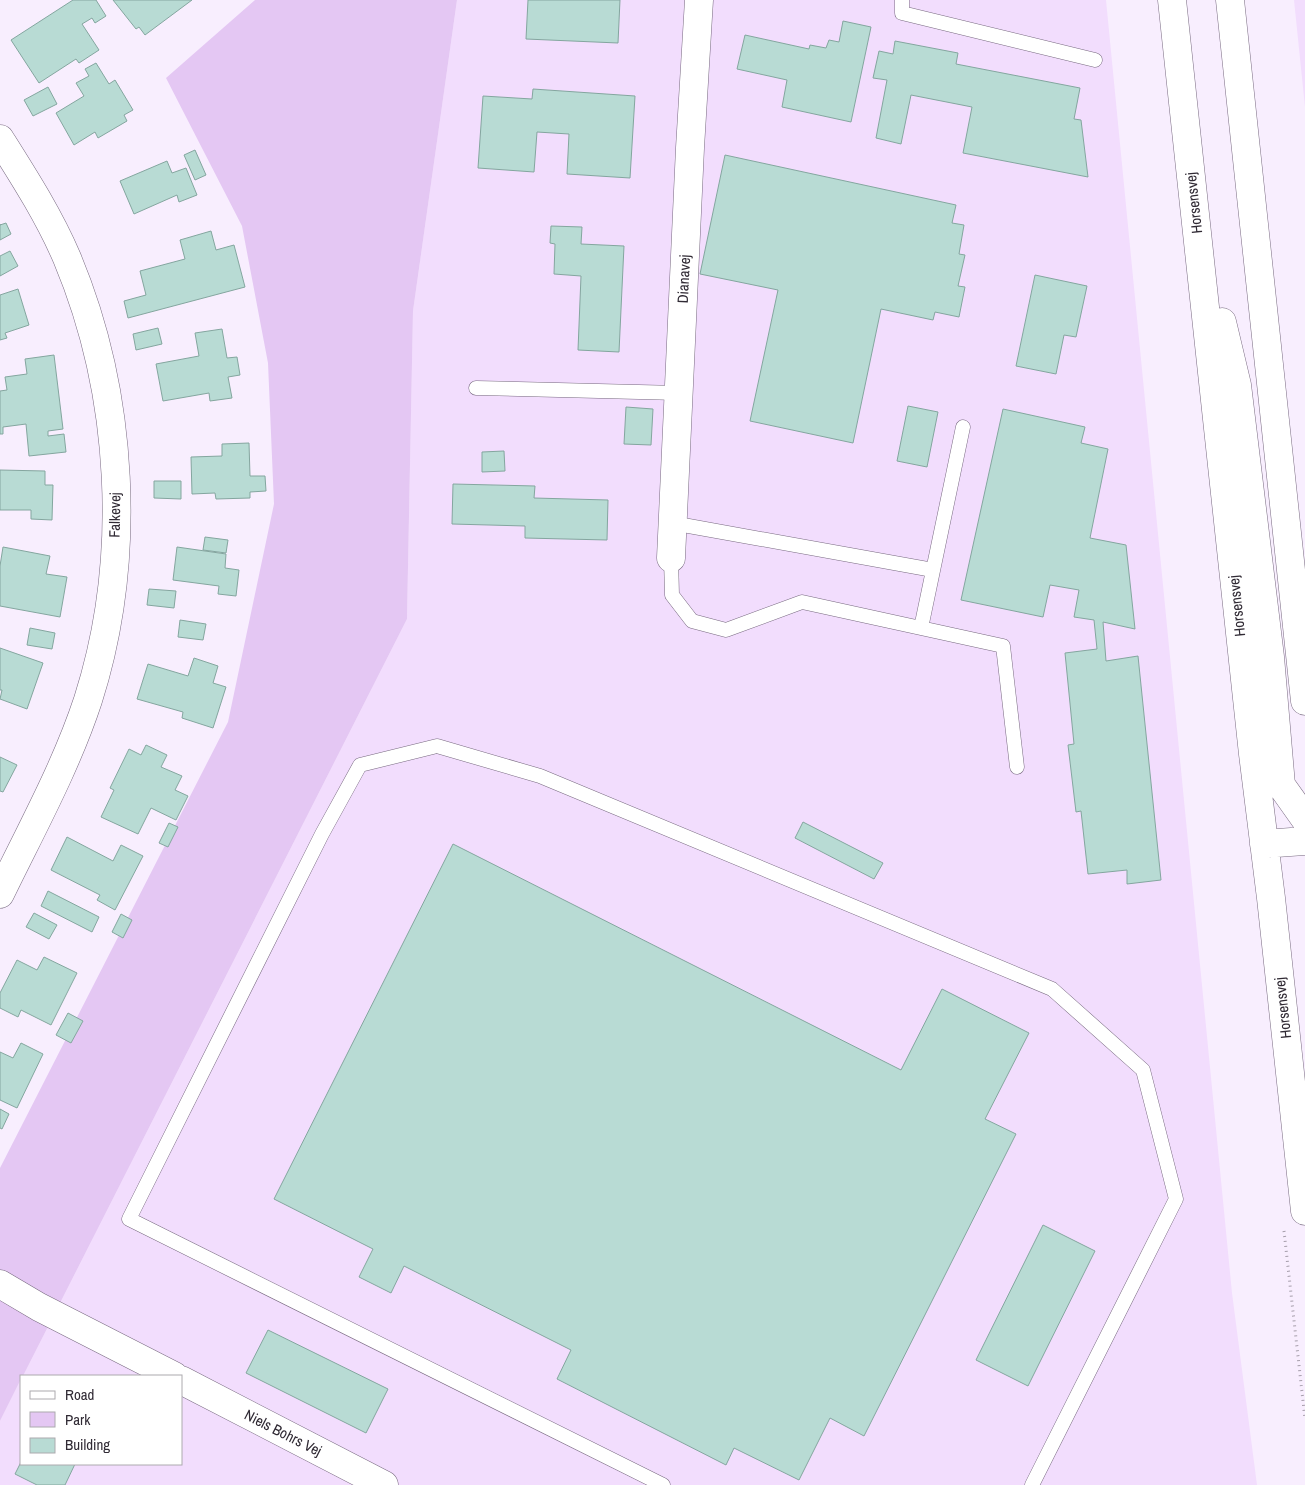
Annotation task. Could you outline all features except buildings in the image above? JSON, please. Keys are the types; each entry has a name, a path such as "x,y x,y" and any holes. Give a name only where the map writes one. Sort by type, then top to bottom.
{"main road":[{"name":"Dianavej","path":"671,558 698,0"},
{"name":"Horsensvej","path":"1172,0 1195,206 1281,785 1264,844 1305,1211"},
{"path":"1230,0 1305,700"},
{"name":"Falkevej","path":"0,138 39,200 67,258 88,318 106,390 114,444 117,509 114,573 104,637 88,699 66,759 0,894"},
{"path":"1281,785 1305,819"},
{"path":"1264,844 1305,841"},
{"path":"0,1284 40,1307 172,1375"},
{"name":"Niels Bohrs Vej","path":"182,1381 384,1485"}],"lane":[{"path":"902,0 902,13 1095,60"},
{"path":"476,388 679,393"},
{"path":"921,628 963,427"},
{"path":"672,523 933,570"},
{"path":"671,558 672,596 692,621 726,630 802,602 1003,646 1017,767"},
{"path":"662,1485 129,1219 322,834 360,765 436,746 540,776 1052,990 1143,1070 1176,1199 1032,1485"}],"shaded area":[{"path":"457,0 1106,0 1232,1293 1257,1485 0,1485 0,1421 20,1381 20,1465 182,1465 182,1375 24,1375 407,619 413,311"},
{"path":"1294,0 1305,0 1305,107"}],"green space":[{"path":"255,0 457,0 413,311 407,619 24,1375 20,1375 20,1381 0,1421 0,1168 228,722 274,504 268,363 242,226 166,78"}]}
